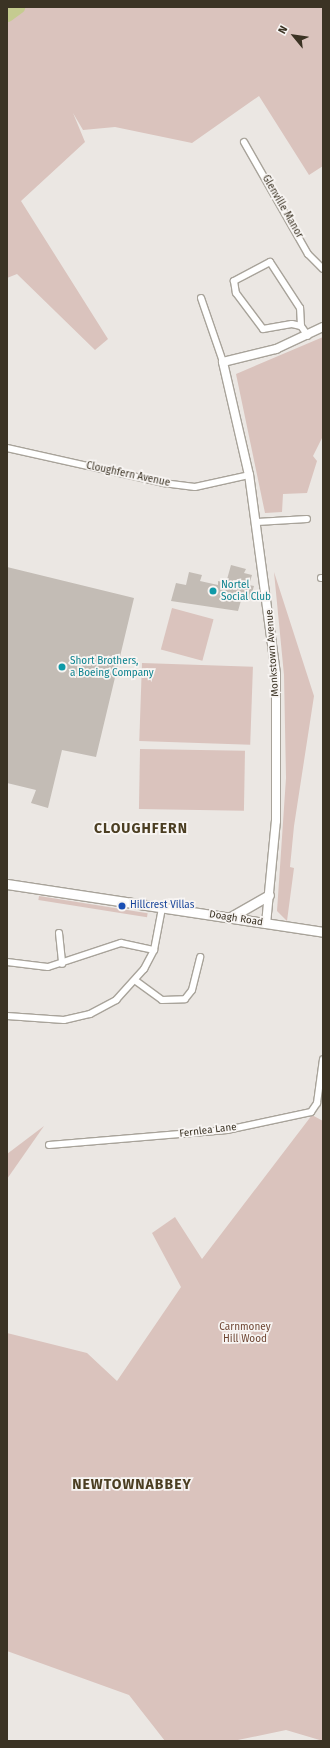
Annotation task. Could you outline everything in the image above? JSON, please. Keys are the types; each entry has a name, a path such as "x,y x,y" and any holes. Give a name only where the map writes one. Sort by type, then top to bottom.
{"main road":[{"name":"Doagh Road","path":"7,884 323,932"},
{"path":"229,918 269,895"}],"street":[{"name":"Glenville Manor","path":"244,142 308,254 323,269"},
{"path":"301,326 292,324 262,329 236,294 234,281 270,262 300,308 301,326 308,336"},
{"path":"201,298 222,362 276,349 308,336 323,327"},
{"name":"Monkstown Avenue","path":"222,362 249,474 270,607 277,718 276,821 266,924"},
{"name":"Cloughfern Avenue","path":"7,448 163,483 195,487 249,474"},
{"path":"257,522 307,519"},
{"path":"7,1016 64,1020 90,1014 116,1000 136,981 154,950 162,908"},
{"path":"59,933 62,964"},
{"path":"7,962 48,967 62,964 121,943 154,950"},
{"path":"136,981 162,1000 184,999 192,990 200,957"},
{"name":"Fernlea Lane","path":"49,1145 226,1130 311,1112 317,1103 323,1059"}],"green space":[{"path":"7,7 323,7 323,166 309,175 259,96 192,143 115,127 83,130 73,113 85,142 21,201 108,339 95,350 17,274 7,278"},
{"path":"323,337 323,436 313,456 317,461 307,493 283,494 282,512 265,513 236,374"},
{"path":"274,572 314,696 294,826 290,867 294,868 287,921 277,911 286,778 284,675"},
{"path":"172,608 214,619 202,661 161,650"},
{"path":"142,663 253,667 250,745 139,741"},
{"path":"140,749 245,751 244,811 139,809"},
{"path":"39,896 148,913 147,917 38,900"},
{"name":"Carnmoney Hill Wood","path":"312,1115 323,1121 323,1741 286,1730 233,1741 165,1741 129,1695 7,1651 7,1333 87,1353 117,1381 181,1287 152,1233 175,1217 202,1259"},
{"path":"44,1126 7,1179 7,1154"}],"building":[{"name":"Nortel Social Club","path":"231,565 246,569 244,573 252,575 249,585 254,586 250,599 242,597 238,611 171,601 176,583 186,585 189,572 202,575 200,581 218,585 218,581 226,583"},
{"name":"Short Brothers, a Boeing Company","path":"7,567 134,598 96,757 62,750 48,808 31,803 36,790 7,783"}],"waterway":[{"path":"7,15 18,7"}],"place":[{"name":"Nortel Social Club","path":"213,591"},
{"name":"Short Brothers, a Boeing Company","path":"62,667"},
{"name":"Hillcrest Villas","path":"122,906"}],"district":[{"name":"CLOUGHFERN","path":"141,829"},
{"name":"NEWTOWNABBEY","path":"132,1485"}]}
